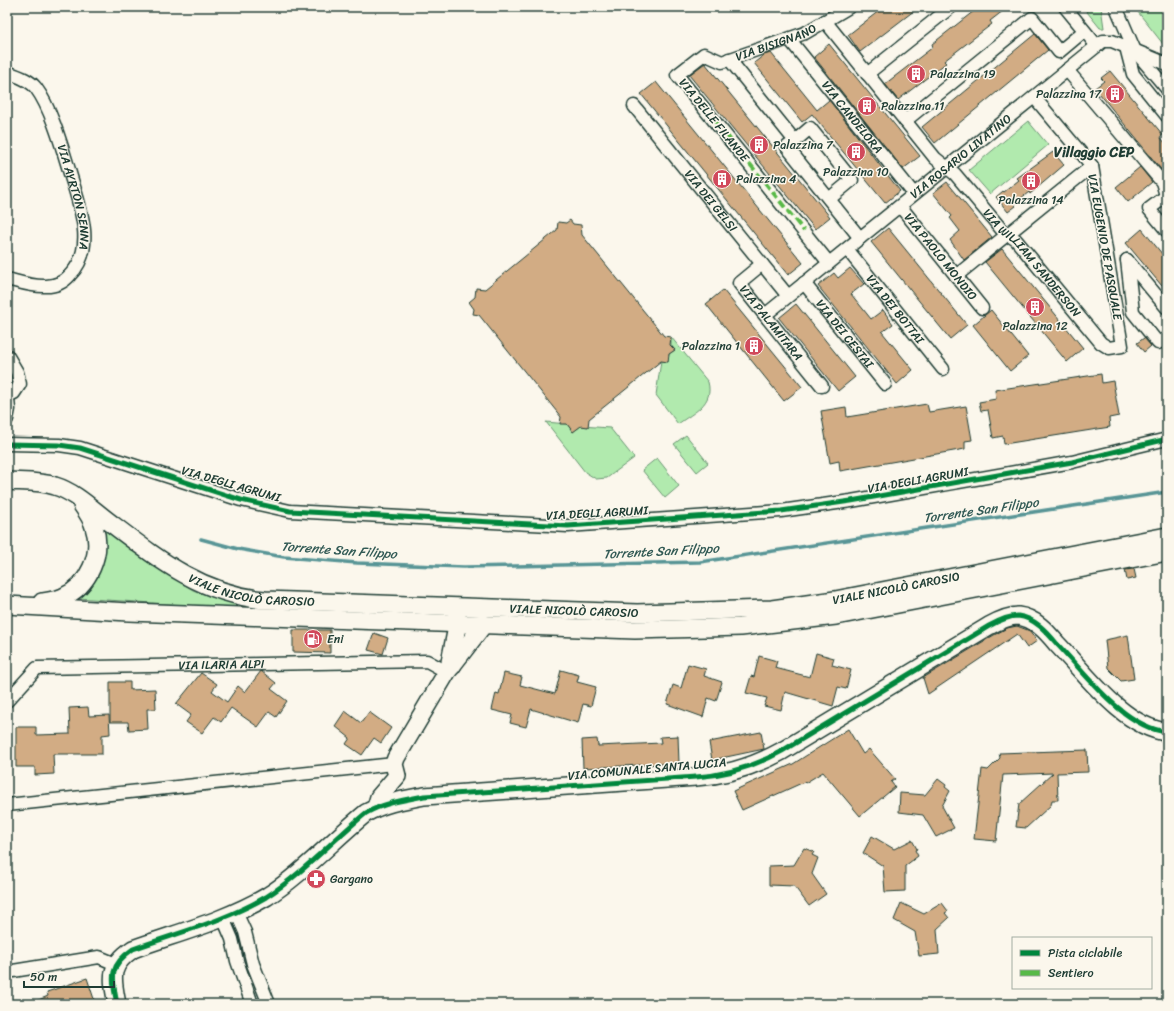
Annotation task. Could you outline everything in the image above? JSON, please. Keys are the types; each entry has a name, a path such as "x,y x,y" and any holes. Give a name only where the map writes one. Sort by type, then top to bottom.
{"main road":[{"name":"VIALE NICOLÒ CAROSIO","path":"7,481 43,483 55,486 78,498 175,570 202,584 231,595 266,600 457,615 484,624 635,630 672,630 772,625 836,616 1167,552"},
{"path":"24,606 63,597 74,591 88,573 94,561 96,539 90,518 78,498"},
{"name":"VIALE NICOLÒ CAROSIO","path":"7,605 182,614 457,615 637,613 772,609 835,600 1167,536"},
{"path":"450,669 457,615"},
{"name":"VIA COMUNALE SANTA LUCIA","path":"116,964 123,956 133,949 229,915 261,899 280,887 360,818 376,807 424,796 696,778 722,774 749,767 782,751 989,626 1010,617 1019,616 1038,624 1121,711 1150,728 1167,732"},
{"path":"376,807 379,797 397,776 394,764 450,669 484,624"},
{"path":"116,964 112,974 117,1004"}],"street":[{"name":"VIA BISIGNANO","path":"726,61 790,40 805,33 848,7"},
{"path":"867,74 951,7"},
{"path":"1065,7 1097,46"},
{"path":"1116,7 1131,49 1133,74 1167,116"},
{"path":"905,121 1032,18 1059,52 1084,31"},
{"name":"VIA WILLIAM SANDERSON","path":"825,21 935,158 955,174 1002,230 1016,240 1101,343 1109,348 1122,346"},
{"name":"VIA CANDELORA","path":"790,40 914,194"},
{"name":"VIA ROSARIO LIVATINO","path":"765,315 1097,46 1107,40 1167,64"},
{"path":"1131,49 1167,89"},
{"name":"VIA DELLE FILANDE","path":"726,61 704,54 677,75 829,263"},
{"path":"726,61 795,141"},
{"path":"1067,70 1162,182 1166,198 1149,209 1167,231"},
{"name":"VIA AYRTON SENNA","path":"7,72 32,84 44,103 63,151 80,208 84,245 78,265 67,278 60,283 38,286 7,279"},
{"name":"VIA EUGENIO DE PASQUALE","path":"1034,97 1092,166 1122,346"},
{"name":"VIA DEI GELSI","path":"634,106 788,296"},
{"path":"829,199 852,180 810,128 787,147 860,238"},
{"path":"956,276 1092,166"},
{"name":"VIA PAOLO MONDIO","path":"900,206 982,308"},
{"name":"VIA DEI BOTTAI","path":"847,249 943,369"},
{"path":"1167,308 1127,260 1133,312 1158,342 1167,338"},
{"name":"VIA PALAMITARA","path":"762,264 739,283 822,386"},
{"name":"VIA DEI CESTAI","path":"804,283 885,384"},
{"path":"7,355 17,372 20,384 17,390 8,393 7,419"},
{"name":"VIA DEGLI AGRUMI","path":"7,444 59,445 80,448 241,500 290,511 568,526 781,511 851,501 1072,462 1167,439"},
{"name":"VIA ILARIA ALPI","path":"7,701 37,668 427,661 450,669"},
{"path":"7,805 394,764"},
{"path":"229,915 232,939 237,960 252,1004"},
{"path":"229,915 245,932 253,964 269,1004"},
{"path":"7,972 99,957 116,964"}],"green space":[{"path":"1083,7 1101,7 1104,28 1100,28"},
{"path":"1134,7 1167,7 1167,49"},
{"path":"1028,121 1048,145 990,194 969,170"},
{"path":"671,337 708,382 709,390 708,396 701,407 678,424 656,395 661,361 668,362 669,354 675,350 671,345"},
{"path":"546,422 567,424 573,432 581,426 610,428 634,458 607,478 596,479 585,472"},
{"path":"686,435 708,463 697,472 674,444"},
{"path":"657,458 679,486 665,498 642,470"},
{"path":"104,528 193,590 208,596 244,605 244,609 77,598 103,557 105,541"}],"building":[{"path":"884,7 919,7 860,52 848,35"},
{"path":"979,7 1008,7 990,21 992,24 944,61 946,63 898,100 885,84 933,47 932,44"},
{"path":"1035,34 1048,50 935,143 922,127"},
{"name":"Palazzina 11","path":"829,44 920,156 903,169 814,57"},
{"path":"771,53 817,110 829,100 900,191 885,203 812,114 802,122 754,63 764,55"},
{"name":"Palazzina 7","path":"705,63 830,217 815,229 689,75"},
{"path":"1110,71 1163,135 1160,137 1167,145 1167,170 1164,173 1095,88 1104,81 1101,78"},
{"name":"Palazzina 4","path":"656,82 803,263 788,275 641,94"},
{"name":"Palazzina 14","path":"1053,152 1064,165 1030,194 1029,192 1014,204 1016,206 1008,212 996,197 1019,180 1017,178"},
{"path":"1140,167 1152,182 1128,202 1116,187"},
{"path":"947,182 992,237 964,260 950,240 960,231 950,218 952,216 933,193"},
{"path":"570,220 573,224 581,225 582,235 664,336 671,337 670,345 675,350 669,354 668,362 661,361 589,419 588,427 581,426 573,432 567,424 560,424 561,417 479,315 473,314 474,309 469,302 475,297 476,288 485,289 557,230 558,222 566,223"},
{"path":"888,228 967,325 950,339 871,242"},
{"path":"1142,229 1167,260 1167,292 1126,243"},
{"name":"Palazzina 12","path":"1002,249 1083,348 1067,362 985,262"},
{"path":"850,268 864,284 851,294 871,319 883,310 893,324 882,332 913,370 897,384 818,286 834,273 838,278"},
{"name":"Palazzina 1","path":"723,290 802,387 784,401 706,304"},
{"path":"796,304 855,377 838,391 779,318"},
{"path":"991,310 1028,356 1010,371 973,325"},
{"path":"1144,338 1151,346 1144,352 1137,343"},
{"path":"1101,374 1102,383 1113,381 1119,416 1109,418 1110,427 1004,444 1003,436 993,438 988,410 981,411 979,402 996,399 995,390"},
{"path":"927,404 929,412 966,406 972,440 965,441 965,449 840,471 839,461 830,463 821,411 846,407 847,417"},
{"path":"1134,569 1136,578 1127,580 1125,570"},
{"path":"1017,626 1030,631 1037,641 1027,648 1017,634 928,694 923,678 994,635 1007,628"},
{"path":"293,630 330,630 330,653 293,652"},
{"path":"374,633 388,638 383,654 368,650"},
{"path":"1128,635 1134,679 1121,681 1108,668 1105,640"},
{"path":"816,653 834,658 832,665 851,670 846,689 838,687 833,706 785,692 781,710 764,706 767,698 746,693 751,676 754,677 759,656 777,661 775,668 810,677"},
{"path":"688,664 706,669 704,676 722,682 716,701 708,698 703,717 667,704 673,685 681,688"},
{"path":"561,670 579,675 577,682 596,687 591,706 583,704 578,723 531,709 526,727 510,723 512,715 492,710 496,693 499,694 504,673 522,677 520,685 555,694"},
{"path":"261,671 276,683 271,689 287,701 276,717 269,712 258,727 231,708 221,722 214,717 202,733 186,722 191,715 176,704 201,673 217,684 212,691 227,702 238,686 245,692"},
{"path":"110,682 130,682 130,690 155,689 156,709 147,709 148,729 129,730 128,722 110,722"},
{"path":"88,707 89,716 109,715 110,734 102,735 102,754 53,754 54,774 35,775 35,767 16,767 16,727 36,727 36,735 70,734 69,708"},
{"path":"345,711 361,723 369,712 391,728 381,743 374,738 362,755 346,744 350,738 335,726"},
{"path":"848,729 863,754 869,749 895,779 891,782 895,787 860,816 823,772 805,783 804,782 742,810 733,791 793,764"},
{"path":"761,732 764,749 712,760 709,742"},
{"path":"678,736 679,763 583,768 582,740 597,739 598,746 661,743 660,737"},
{"path":"1087,750 1088,772 1057,773 1058,800 1052,800 1051,805 1026,828 1016,827 1019,804 1053,773 1003,775 996,841 974,839 982,769 988,770 1000,758 999,753"},
{"path":"938,779 946,785 945,787 950,791 942,806 954,828 936,837 923,815 899,812 900,793 925,795"},
{"path":"872,836 894,849 912,840 917,849 915,850 918,856 905,866 905,891 885,892 883,866 863,853"},
{"path":"804,848 814,852 812,855 818,858 812,874 826,894 809,906 794,886 769,885 769,866 794,865"},
{"path":"901,903 924,914 942,903 948,911 945,913 949,918 937,929 939,954 919,956 915,932 894,920"},
{"path":"87,978 95,1002 89,1004 29,1004 48,996 47,992"}],"waterway":[{"name":"Torrente San Filippo","path":"201,539 238,549 284,557 357,563 464,567 700,562 1167,492"}],"marked path":[{"path":"712,117 804,231"}],"cycle path":[{"path":"7,444 59,445 80,448 241,500 290,511 568,526 781,511 851,501 1072,462 1167,439"},
{"path":"117,1004 113,980 114,973 119,961 125,955 133,949 218,920 266,897 292,878 366,813 394,802 424,796 696,777 740,769 762,761 782,751 989,626 1011,617 1024,617 1040,626 1093,684 1121,710 1135,720 1151,728 1167,732"}],"place":[{"name":"Palazzina 19","path":"916,74"},
{"name":"Palazzina 17","path":"1115,94"},
{"name":"Palazzina 11","path":"867,106"},
{"name":"Palazzina 7","path":"759,145"},
{"name":"Palazzina 10","path":"856,152"},
{"name":"Palazzina 4","path":"722,179"},
{"name":"Palazzina 14","path":"1031,181"},
{"name":"Palazzina 12","path":"1035,307"},
{"name":"Palazzina 1","path":"754,346"},
{"name":"Eni","path":"313,639"},
{"name":"Gargano","path":"316,879"}],"district":[{"name":"Villaggio CEP","path":"1094,152"}]}
